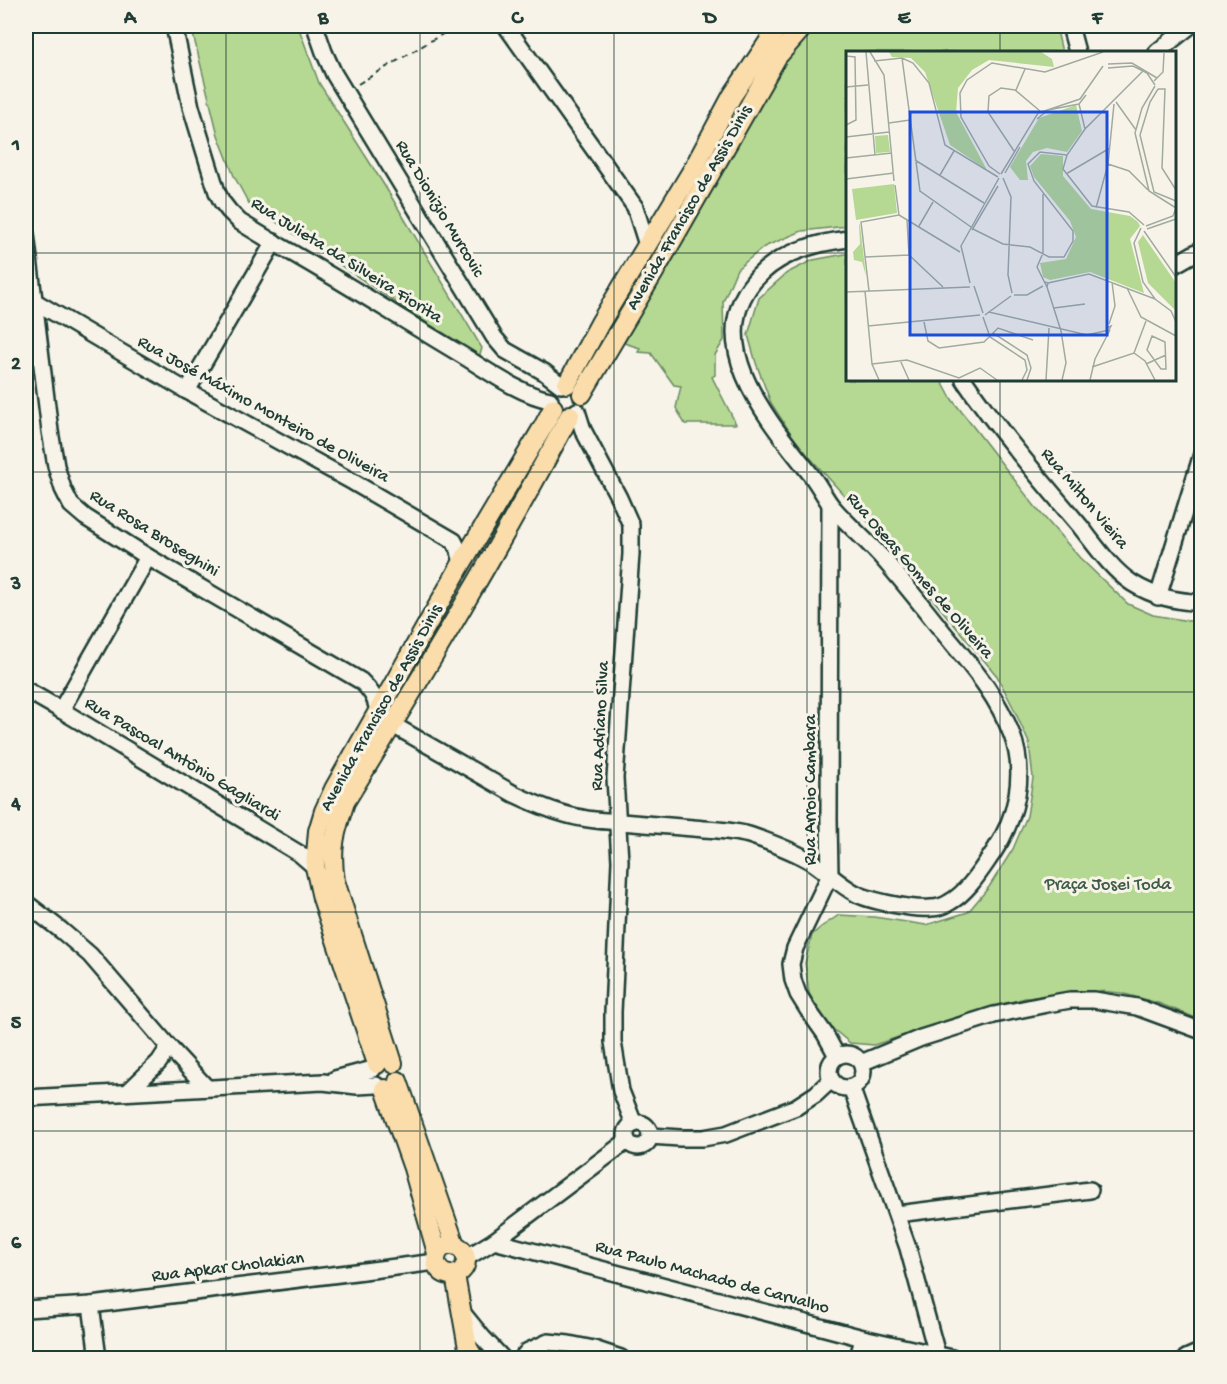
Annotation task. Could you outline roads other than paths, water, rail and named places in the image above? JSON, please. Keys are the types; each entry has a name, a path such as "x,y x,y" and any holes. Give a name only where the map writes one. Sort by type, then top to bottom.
{"main road":[{"name":"Avenida Francisco de Assis Dinis","path":"461,1252 384,1075 335,880 332,861 333,842 345,802 393,725 529,490 600,323 693,169 732,96 779,26"},
{"name":"Avenida Francisco de Assis Dinis","path":"436,1258 413,1168 384,1075 322,898 315,867 318,831 334,789 462,563 543,427 566,400 656,269 777,57 804,26"},
{"path":"448,1245 461,1252 465,1267 463,1270 455,1275 446,1275 439,1270 436,1258 441,1248 448,1245"},
{"path":"455,1275 468,1347 474,1359"}],"street":[{"name":"Rua Julieta da Silveira Fiorita","path":"174,26 191,107 217,192 222,202 240,222 513,386 539,398 566,400"},
{"name":"Rua Dionizio Murcovic","path":"315,26 334,74 494,337 505,350 544,372 566,400"},
{"path":"506,26 635,207 647,244"},
{"path":"1070,26 1077,51"},
{"path":"1158,51 1190,26"},
{"name":"Rua Rosa Broseghini","path":"26,234 50,431 56,466 71,505 85,517 148,557 361,681 371,690 378,712"},
{"name":"Rua Oseas Gomes de Oliveira","path":"393,725 532,802 581,818 748,835 810,861 856,894 866,898 928,909 947,904 969,886 994,851 1005,831 1016,802 1020,777 1019,757 1013,737 986,684 883,558 830,504 819,485 774,427 758,403 740,365 736,345 734,325 738,307 759,274 796,251 828,241 846,238"},
{"path":"187,391 274,242"},
{"path":"1176,264 1202,249"},
{"name":"Rua José Máximo Monteiro de Oliveira","path":"34,301 187,391 353,482 454,541 462,563"},
{"path":"486,370 505,350"},
{"path":"513,386 528,363"},
{"name":"Rua Milton Vieira","path":"970,382 1054,495 1111,564 1131,583 1158,597 1202,603"},
{"name":"Rua Adriano Silva","path":"566,400 619,498 631,525 632,554 615,778 620,861 613,1042 621,1090 634,1124"},
{"path":"1158,597 1202,454"},
{"name":"Rua Arroio Cambara","path":"830,504 830,875 801,933 791,964 798,994 837,1056"},
{"path":"61,710 148,557"},
{"name":"Rua Pascoal Antônio Gagliardi","path":"26,690 300,854 315,867"},
{"path":"26,903 90,955 207,1088"},
{"path":"861,1063 921,1038 994,1015 1070,1000 1116,1002 1137,1007 1202,1031"},
{"path":"128,1092 159,1062 170,1047"},
{"path":"846,1054 855,1056 861,1063 863,1073 859,1082 851,1087 840,1087 831,1080 828,1071 831,1062 837,1056 846,1054"},
{"path":"26,1098 323,1082 384,1075"},
{"path":"650,1136 703,1138 726,1134 796,1107 816,1094 831,1080"},
{"path":"851,1087 897,1214 943,1358"},
{"path":"642,1123 648,1128 650,1136 647,1143 641,1147 633,1146 627,1141 626,1134 628,1128 642,1123"},
{"path":"461,1252 494,1241 627,1141"},
{"path":"897,1214 1090,1190"},
{"name":"Rua Paulo Machado de Carvalho","path":"494,1241 943,1358"},
{"name":"Rua Apkar Cholakian","path":"26,1309 91,1305 436,1258"},
{"path":"91,1305 98,1359"},
{"path":"461,1311 502,1359"},
{"path":"858,1359 863,1338"},
{"path":"522,1359 528,1351 549,1342 594,1349 621,1359"},
{"path":"1186,1359 1202,1351"}],"park label":[{"name":"Praça Josei Toda","path":"1108,885"}]}
